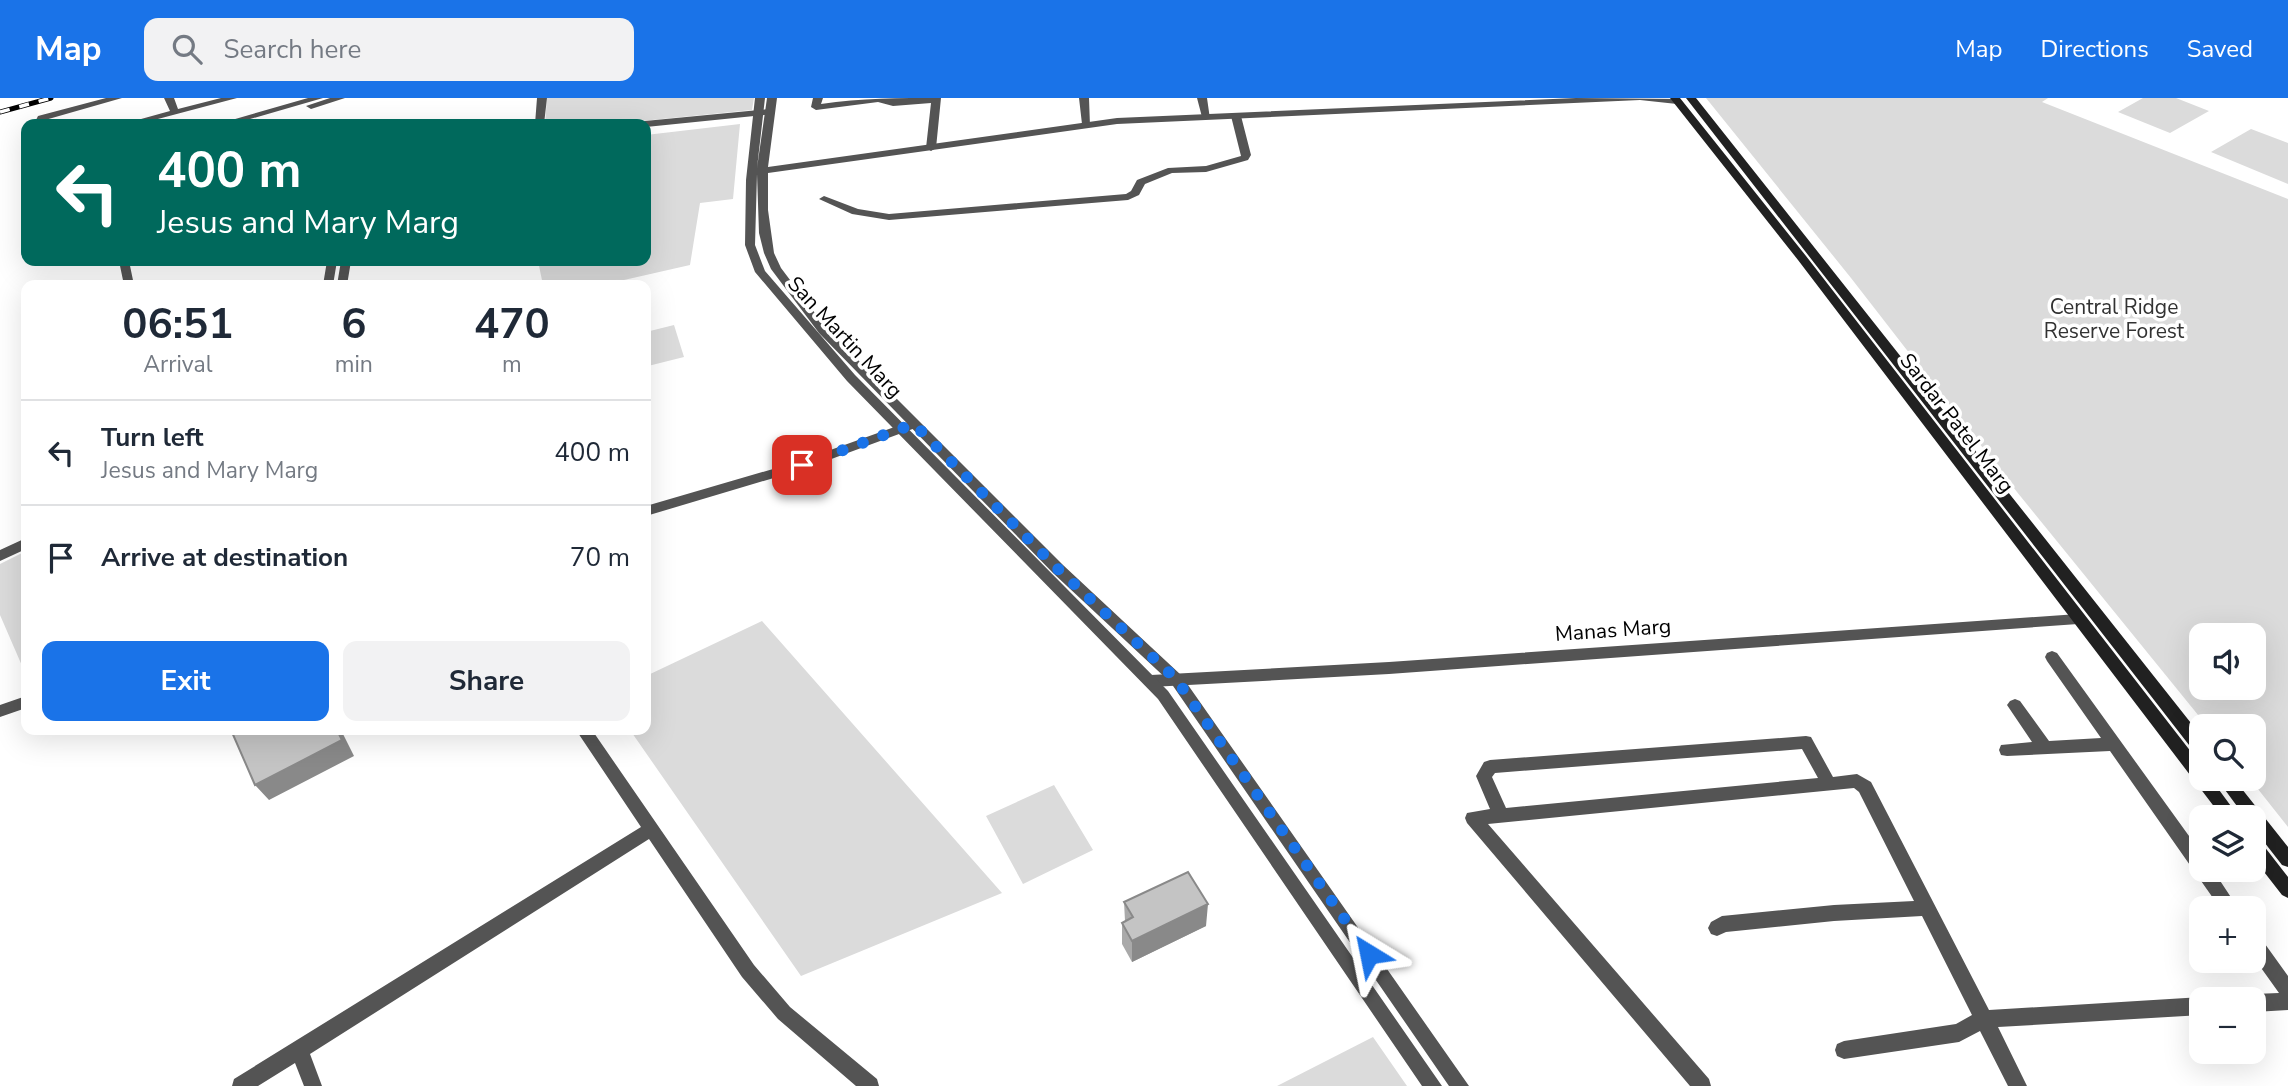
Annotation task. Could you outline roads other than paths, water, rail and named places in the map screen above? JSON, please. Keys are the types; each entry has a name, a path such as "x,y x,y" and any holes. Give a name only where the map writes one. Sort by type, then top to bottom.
{"main road":[{"name":"Sardar Patel Marg","path":"1691,98 2189,732"},
{"name":"Sardar Patel Marg","path":"1676,99 1802,258 2189,762"},
{"name":"Sardar Patel Marg","path":"2211,791 2222,805"},
{"path":"2233,791 2288,860"},
{"path":"2266,862 2288,890"}],"street":[{"path":"41,119 117,98"},
{"path":"169,98 175,113"},
{"path":"149,119 232,98"},
{"path":"241,119 318,98"},
{"path":"272,119 340,98"},
{"path":"540,119 542,98"},
{"name":"San Martin Marg","path":"760,98 763,116 764,239 769,258 823,331 908,426 1163,695 1433,1086"},
{"name":"San Martin Marg","path":"772,98 763,116 751,176 750,245 760,272 852,378 908,426 1176,679 1460,1086"},
{"path":"818,98 816,107 878,99 892,103 936,99 931,148"},
{"path":"1084,98 1087,124"},
{"path":"1202,98 1207,117"},
{"path":"751,176 834,167 852,160 1087,124 1640,98 1676,99"},
{"path":"252,116 256,119"},
{"path":"651,124 763,116"},
{"path":"651,131 763,116"},
{"path":"824,199 856,212 889,217 1128,197 1135,193 1141,182 1171,170 1206,169 1245,158 1237,116"},
{"path":"342,280 345,266"},
{"path":"328,280 343,273"},
{"path":"651,510 802,465 908,426"},
{"path":"0,556 21,546"},
{"name":"Manas Marg","path":"1151,681 1389,668 2078,619"},
{"path":"2052,657 2189,851"},
{"path":"4,712 21,704"},
{"path":"2015,705 2045,747"},
{"path":"587,735 748,971 784,1013 870,1086"},
{"path":"1501,816 1484,776 1490,767 1806,742 1829,784"},
{"path":"2007,750 2114,744"},
{"path":"1702,1086 1473,818 1852,781 1865,787 2018,1086"},
{"path":"241,1086 650,830"},
{"path":"1717,928 1722,924 1834,913 1926,908"},
{"path":"2266,960 2288,991"},
{"path":"2266,1002 2288,1001"},
{"path":"1844,1050 1959,1033 1983,1019 2189,1007"},
{"path":"299,1049 313,1086"}],"railway":[{"path":"0,112 51,98"}],"park label":[{"name":"Central Ridge Reserve Forest","path":"2114,319"}]}
